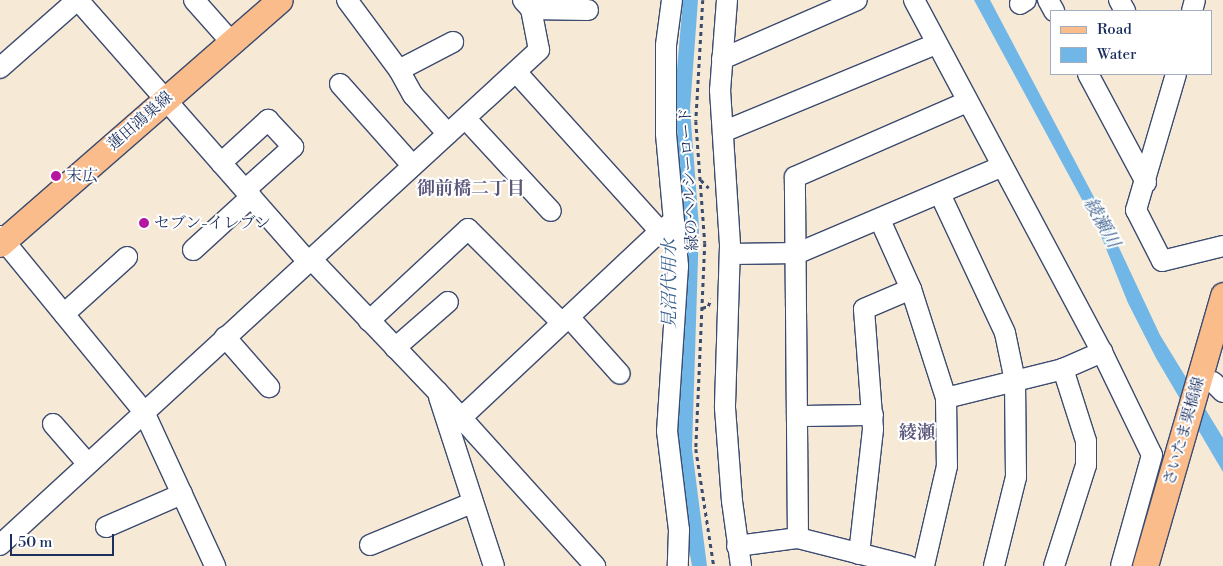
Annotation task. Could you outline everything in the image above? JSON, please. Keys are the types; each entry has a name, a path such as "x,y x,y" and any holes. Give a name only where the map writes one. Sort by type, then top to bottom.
{"main road":[{"name":"蓮田鴻巣線","path":"1,240 280,0"},
{"name":"さいたま栗橋線","path":"1212,386 1223,295"},
{"name":"さいたま栗橋線","path":"1145,566 1190,440 1212,386 1223,349"},
{"name":"さいたま栗橋線","path":"1162,566 1190,440"}],"street":[{"path":"0,68 77,0 307,260 314,262 436,391 595,566"},
{"path":"194,0 232,43"},
{"path":"347,0 399,70 413,95 448,134"},
{"path":"672,0 666,45 667,226 678,266 667,431 680,530 678,566"},
{"path":"727,0 720,90 725,131 730,254 725,408 737,546 741,566"},
{"path":"722,59 857,0"},
{"path":"914,0 1001,167 1102,352 1152,455 1120,566"},
{"path":"0,546 307,260 517,74 539,50 527,5 588,10"},
{"path":"399,70 453,42"},
{"path":"725,131 936,44"},
{"path":"517,74 667,226"},
{"path":"1089,75 1146,182"},
{"path":"1161,75 1171,93"},
{"path":"1176,75 1146,182 1136,210 1162,261 1223,246"},
{"path":"340,84 412,165"},
{"path":"798,538 798,253 796,178 967,102"},
{"path":"466,119 551,211"},
{"path":"193,250 293,147 268,120 221,163"},
{"path":"730,254 798,253 880,220 1001,167"},
{"path":"940,194 1005,333 1014,381 1016,477 994,566"},
{"path":"880,220 911,289 946,398 947,466 924,566"},
{"path":"461,418 667,226"},
{"path":"370,321 468,229 566,320 620,374"},
{"path":"1,240 144,412 215,566"},
{"path":"64,314 127,257"},
{"path":"859,554 873,415 864,309 911,289"},
{"path":"395,348 448,302"},
{"path":"225,337 269,387"},
{"path":"946,398 1063,369 1102,352"},
{"path":"1054,566 1086,465 1086,441 1063,369"},
{"path":"436,391 494,566"},
{"path":"797,416 873,415"},
{"path":"53,424 87,463"},
{"path":"106,527 182,494"},
{"path":"370,545 472,503"},
{"path":"737,546 798,538 909,566"}],"path":[{"name":"緑のヘルシーロード","path":"703,0 696,114 706,244 696,449 714,566"}],"water":[{"path":"683,0 698,0 690,109 699,227 692,449 707,566 692,566 681,505 677,437 684,253 675,93"},
{"name":"綾瀬川","path":"974,0 990,0 1106,220 1160,335 1223,438 1223,472 1156,358 1128,303 1099,231"}],"place":[{"name":"末広","path":"56,176"},
{"name":"セブン-イレブン","path":"144,223"}],"district":[{"name":"御前橋二丁目","path":"471,189"},
{"name":"綾瀬","path":"917,433"}],"water label":[{"name":"見沼代用水","path":"670,284"}]}
